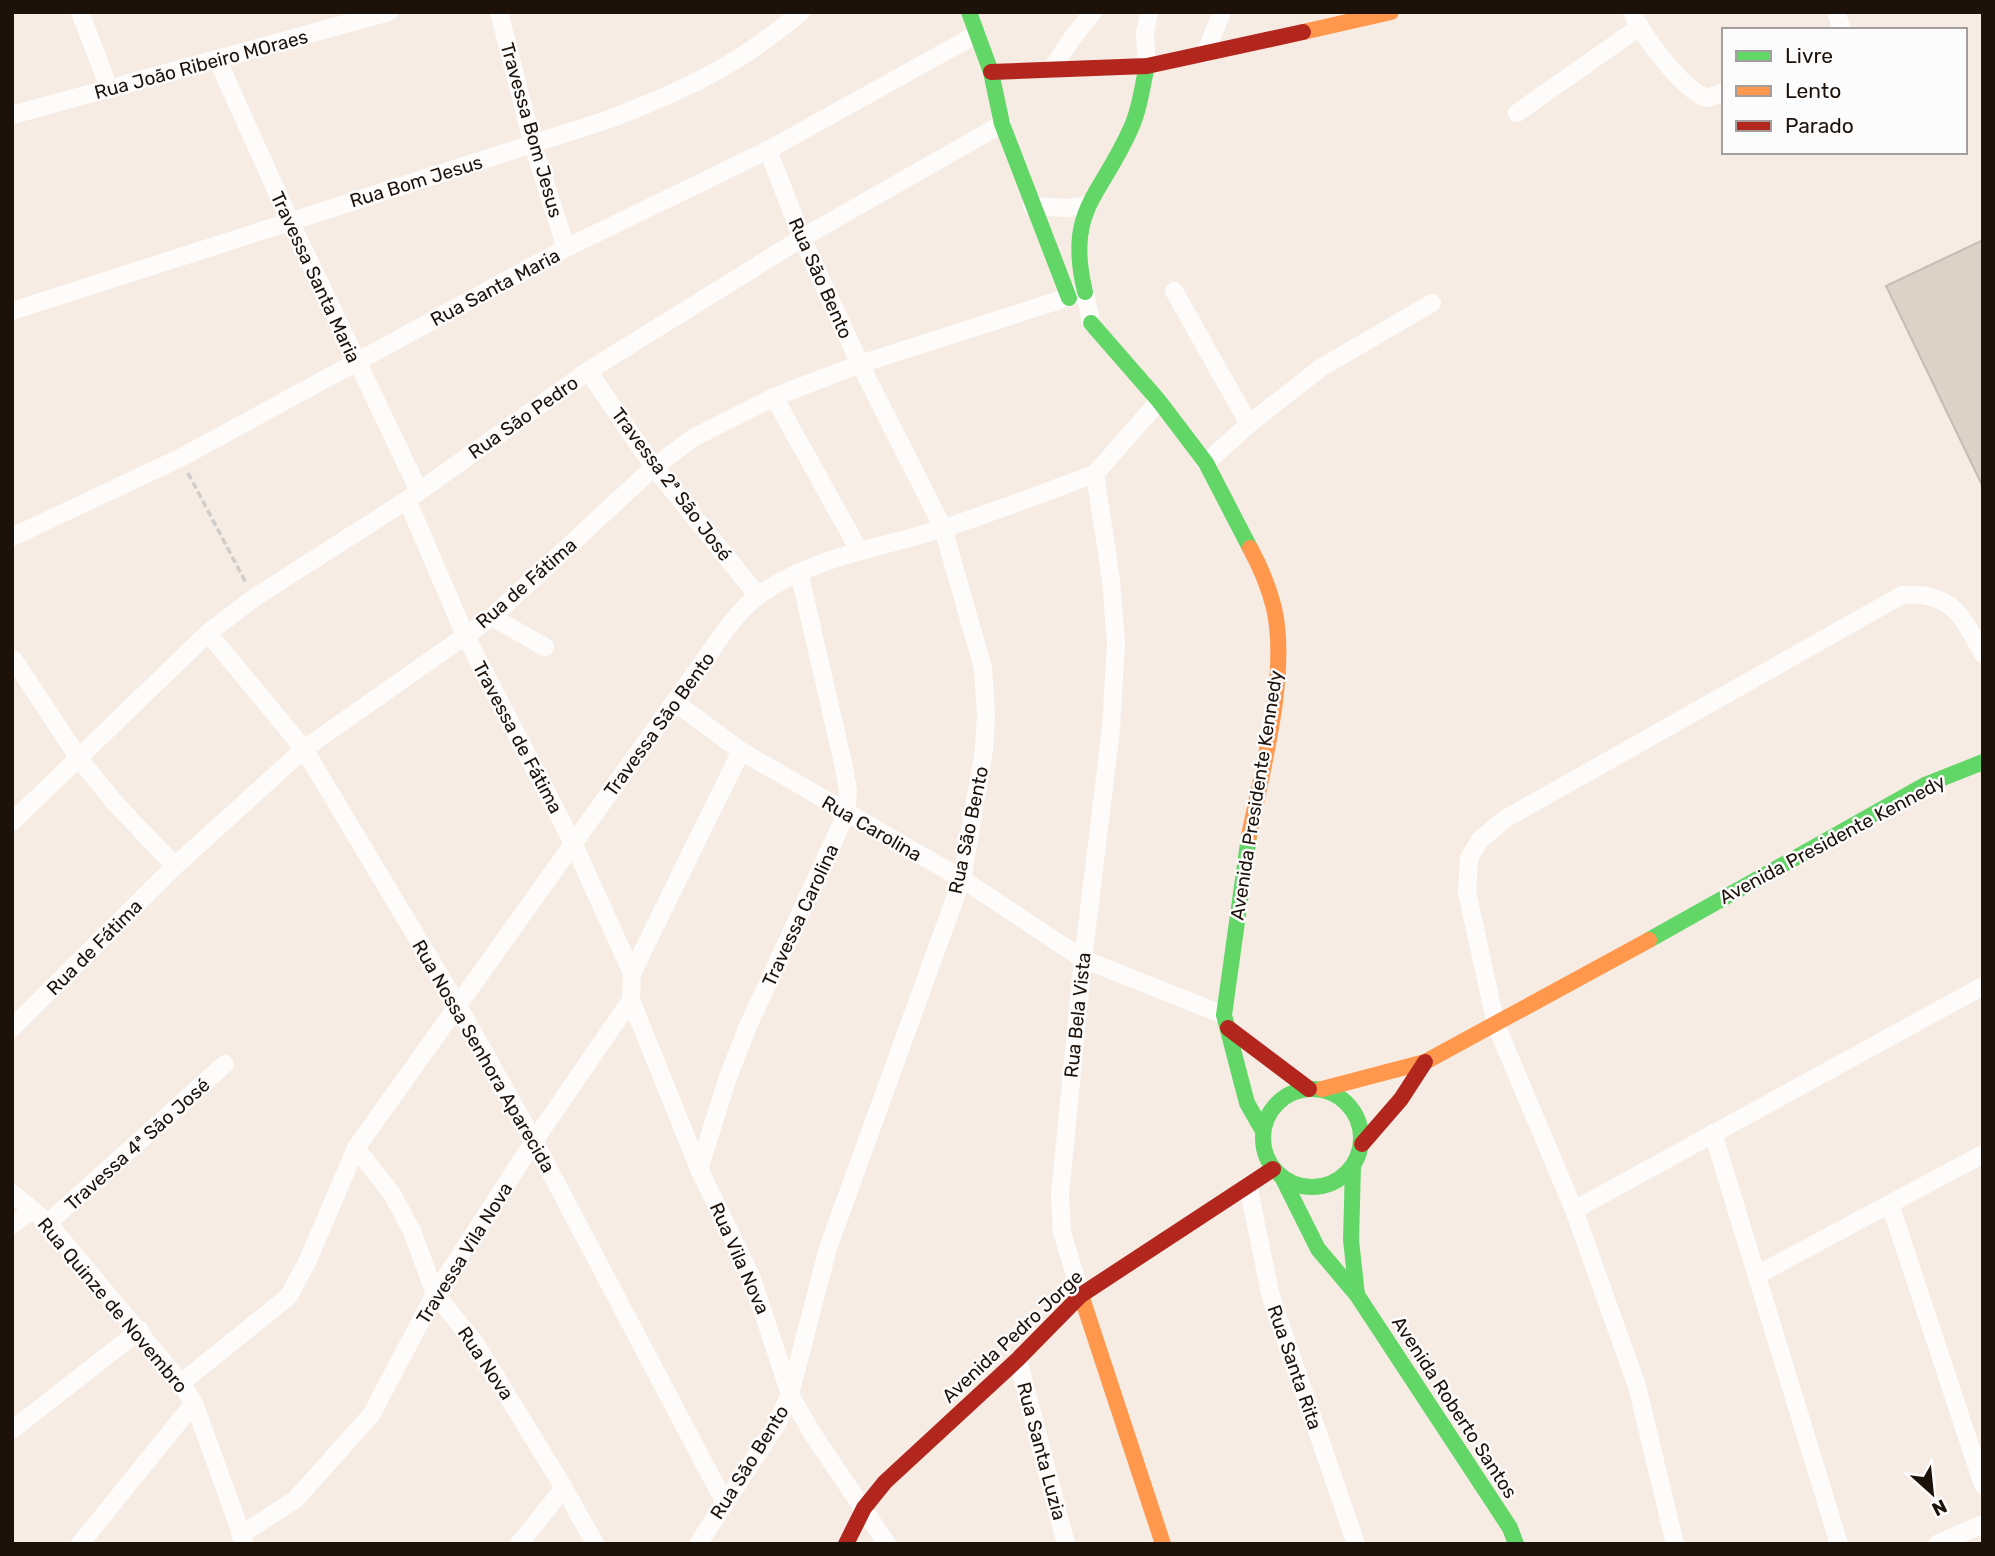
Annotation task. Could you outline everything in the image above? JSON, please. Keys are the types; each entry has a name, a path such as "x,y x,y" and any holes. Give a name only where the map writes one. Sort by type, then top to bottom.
{"street":[{"path":"80,12 109,88"},
{"name":"Rua João Ribeiro MOraes","path":"12,115 218,61 389,12"},
{"name":"Travessa Bom Jesus","path":"499,12 533,145 566,248"},
{"name":"Rua Bom Jesus","path":"12,311 533,145 687,89 757,48 801,12"},
{"path":"969,12 991,72 1002,124 1032,206 1077,295"},
{"path":"1052,69 1093,12"},
{"path":"1077,295 1079,233 1088,205 1132,127 1147,66 1146,33 1149,12"},
{"path":"1205,54 1222,12"},
{"path":"991,72 1147,66 1391,12"},
{"path":"1517,113 1635,20 1692,92 1707,98 1722,93"},
{"name":"Rua Santa Maria","path":"12,537 180,458 566,248 768,150 977,34"},
{"name":"Travessa Santa Maria","path":"218,61 356,362 413,495"},
{"name":"Rua São Pedro","path":"12,822 208,633 254,598 413,495 588,371 802,238 1002,124"},
{"name":"Rua São Bento","path":"698,1544 777,1424 790,1394 828,1248 962,879 984,750 986,714 983,668 943,528 860,364 802,238 768,150"},
{"path":"1032,206 1068,208 1088,205"},
{"path":"1174,291 1249,424"},
{"name":"Avenida Presidente Kennedy","path":"1077,295 1091,323 1159,401 1206,463 1257,561 1273,608 1278,656 1269,732 1242,873 1226,1021 1247,1103 1263,1131"},
{"name":"Rua de Fátima","path":"12,1028 176,866 304,749 492,617 654,467 693,438 774,397 860,364 1077,295"},
{"path":"1206,463 1249,424 1322,367 1432,303"},
{"name":"Travessa 2ª São José","path":"588,371 654,467 758,596"},
{"path":"774,397 859,550"},
{"path":"1095,474 1159,401"},
{"name":"Travessa São Bento","path":"181,1382 289,1296 308,1260 356,1148 575,845 695,673 758,596 799,572 859,550 943,528 1095,474"},
{"name":"Rua Bela Vista","path":"1095,474 1111,580 1116,644 1111,729 1083,959 1060,1195 1062,1232 1163,1544"},
{"name":"Travessa de Fátima","path":"413,495 465,635 575,845 632,972"},
{"name":"Travessa Carolina","path":"699,1169 728,1077 748,1026 846,814 848,790 843,763 799,572"},
{"path":"1675,1544 1637,1387 1574,1210 1496,1025 1467,892 1469,858 1480,840 1505,819 1902,595 1923,594 1941,599 1959,611 1983,654"},
{"path":"492,617 545,647"},
{"name":"Rua Nossa Senhora Aparecida","path":"208,633 304,749 458,1006 534,1141 725,1503"},
{"path":"14,660 78,757 115,803 176,866"},
{"name":"Rua Carolina","path":"676,703 741,751 962,879 1083,959 1226,1021"},
{"path":"631,1000 632,972 741,751"},
{"name":"Avenida Presidente Kennedy","path":"1277,1173 1263,1144 1263,1131 1271,1110 1288,1095 1425,1062 1496,1025 1924,785 1983,762"},
{"path":"1574,1210 1983,986"},
{"name":"Rua Vila Nova","path":"631,1000 699,1169 751,1276 790,1394 810,1430 864,1508"},
{"name":"Travessa Vila Nova","path":"242,1539 295,1500 371,1415 435,1294 534,1141 631,1000"},
{"path":"1226,1021 1316,1089 1344,1100 1359,1120 1362,1144"},
{"name":"Avenida Presidente Kennedy","path":"1353,1166 1362,1144 1401,1099 1425,1062"},
{"name":"Travessa 4ª São José","path":"48,1223 225,1065"},
{"path":"1713,1133 1839,1544"},
{"name":"Rua Nova","path":"356,1148 392,1194 412,1231 435,1294 475,1343 595,1544"},
{"path":"1757,1275 1983,1154"},
{"path":"1277,1173 1300,1186 1320,1187 1338,1180 1353,1166"},
{"name":"Avenida Roberto Santos","path":"1353,1166 1351,1240 1357,1294"},
{"name":"Avenida Pedro Jorge","path":"846,1544 864,1508 885,1482 1018,1359 1081,1295 1248,1186 1277,1173"},
{"name":"Avenida Roberto Santos","path":"1277,1173 1318,1249 1357,1294 1510,1528 1516,1544"},
{"name":"Rua Santa Rita","path":"1248,1186 1271,1297 1356,1544"},
{"name":"Rua Quinze de Novembro","path":"12,1193 48,1223 181,1382 194,1404 242,1539"},
{"path":"1890,1204 1983,1485"},
{"path":"12,1226 33,1210"},
{"path":"12,1430 140,1330"},
{"name":"Rua Santa Luzia","path":"1018,1359 1066,1544"},
{"path":"80,1544 194,1404"},
{"path":"519,1544 564,1488"},
{"path":"864,1508 887,1544"},
{"path":"1937,1544 1983,1524"}],"path":[{"path":"180,458 254,598"}],"building":[{"path":"1983,240 1983,487 1886,286"}],"traffic: fast":[{"path":"969,12 991,72 1002,124 1069,298"},
{"path":"1085,292 1080,264 1083,222 1089,205 1134,121 1147,66"},
{"path":"1091,323 1159,401 1206,463 1250,548"},
{"path":"1649,940 1925,785 1983,762"},
{"path":"1249,836 1224,1015 1247,1103 1263,1131"},
{"path":"1312,1089 1331,1093 1347,1103 1357,1119 1361,1138 1357,1157 1347,1173 1331,1183 1312,1187 1293,1183 1277,1173 1267,1157 1263,1138 1267,1119 1277,1103 1293,1093 1312,1089"},
{"path":"1353,1166 1351,1240 1357,1295"},
{"path":"1282,1177 1318,1249 1357,1295 1510,1528 1516,1544"}],"traffic: slow":[{"path":"1303,32 1391,12"},
{"path":"1249,836 1267,752 1278,662 1274,608 1264,577 1250,548"},
{"path":"1322,1089 1425,1062 1649,940"},
{"path":"1081,1295 1163,1544"}],"traffic: jam":[{"path":"991,72 1147,66 1303,32"},
{"path":"1228,1028 1309,1089"},
{"path":"1362,1144 1401,1099 1425,1062"},
{"path":"846,1544 864,1508 885,1482 1018,1359 1081,1295 1273,1169"}]}
